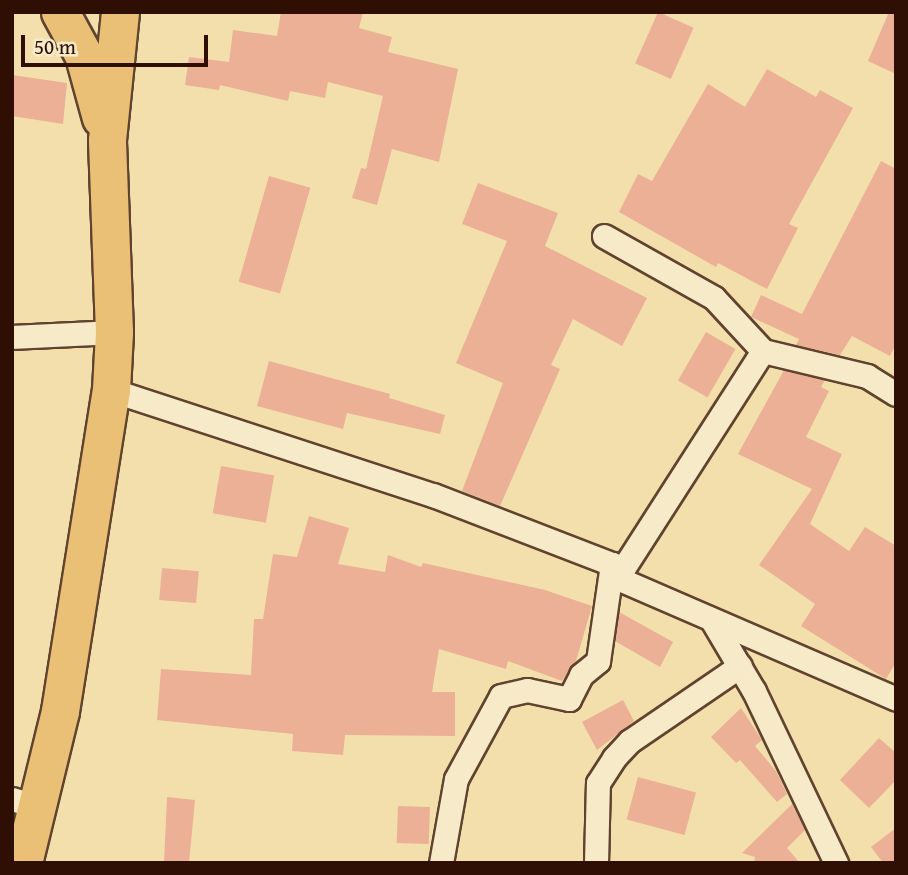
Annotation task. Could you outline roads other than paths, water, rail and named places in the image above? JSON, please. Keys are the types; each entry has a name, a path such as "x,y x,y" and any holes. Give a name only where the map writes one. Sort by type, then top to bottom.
{"main road":[{"path":"60,12 84,56 107,140"},
{"path":"23,863 25,803 60,711 111,390 114,332 107,140 120,12"}],"street":[{"path":"604,236 714,298 763,351 867,376 896,394"},
{"path":"12,337 114,332"},
{"path":"441,863 456,779 501,696 527,690 569,699 581,675 598,661 614,571 763,351"},
{"path":"111,390 433,495 614,571 713,622 896,699"},
{"path":"713,622 740,666 836,863"},
{"path":"596,863 598,783 614,758 630,741 740,666"}]}
